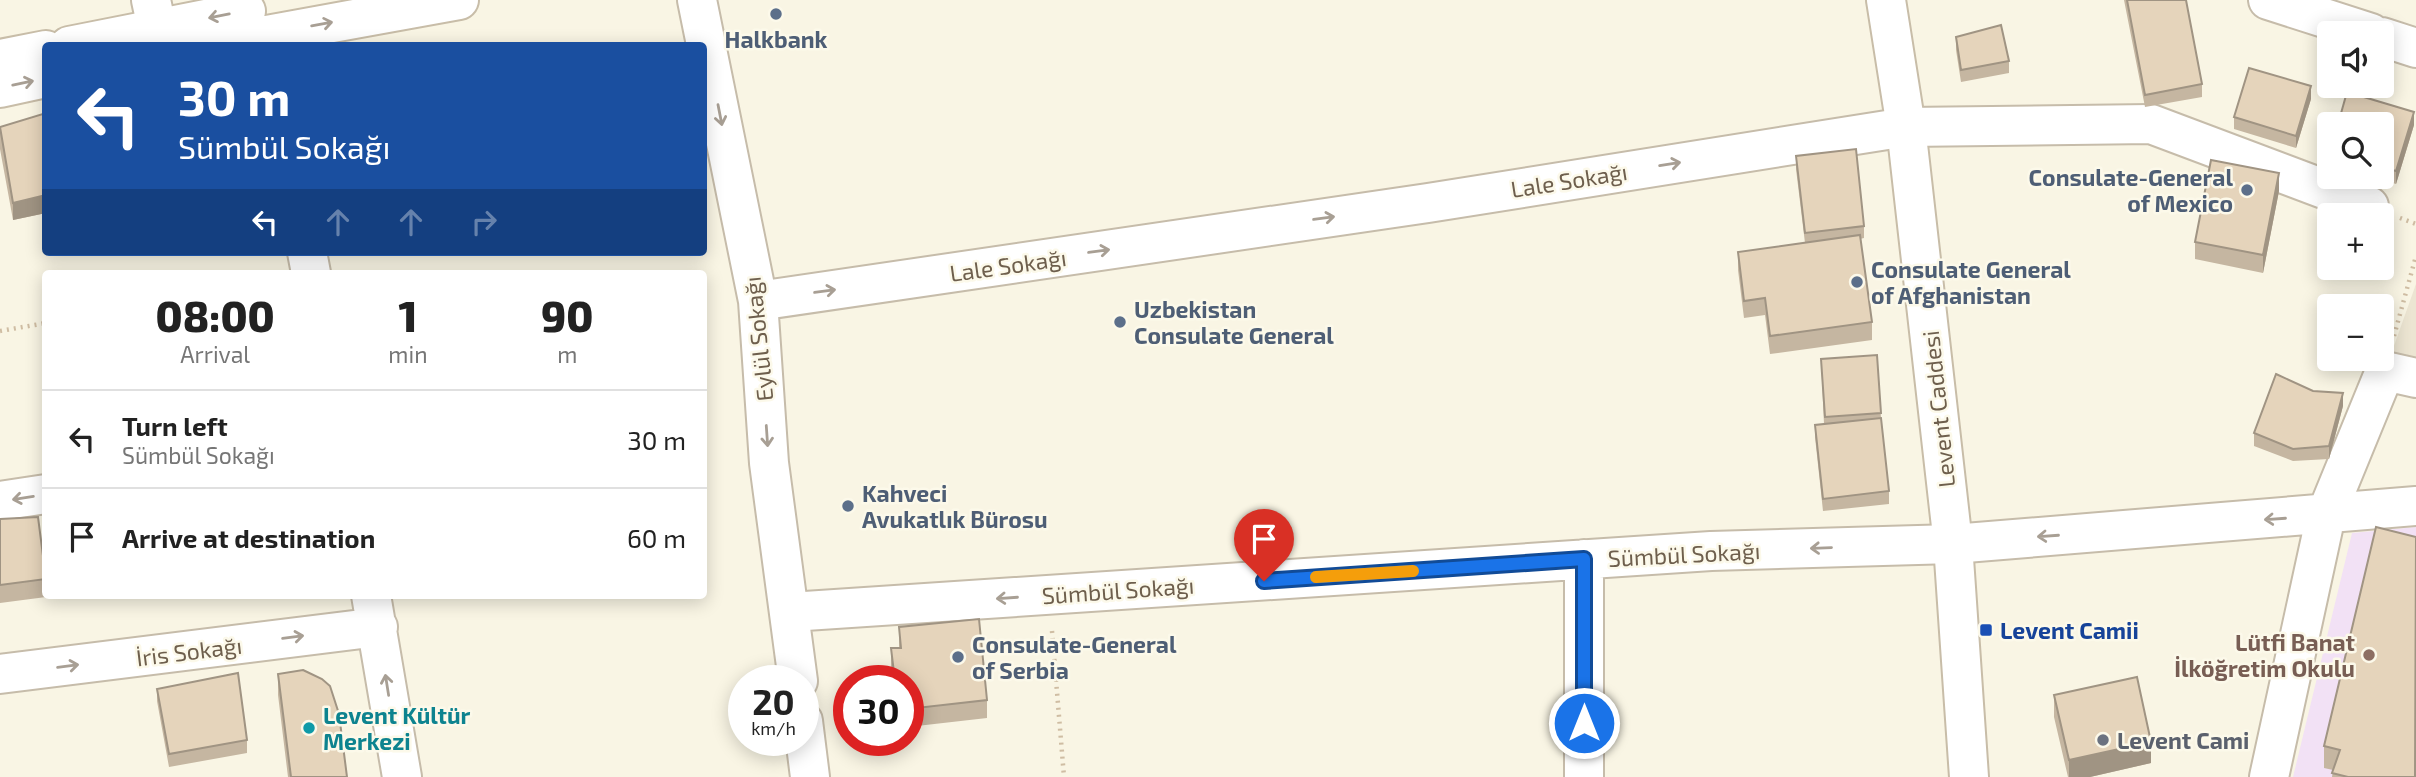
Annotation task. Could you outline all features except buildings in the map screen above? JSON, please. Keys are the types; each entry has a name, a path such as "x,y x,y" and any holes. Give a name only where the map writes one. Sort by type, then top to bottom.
{"street":[{"path":"80,42 154,14 264,29 310,0"},
{"path":"220,42 264,29 459,0"},
{"name":"Eylül Sokağı","path":"697,0 706,42"},
{"name":"Levent Caddesi","path":"1886,0 1906,127 1953,544 1969,777"},
{"path":"2268,0 2334,21"},
{"path":"2394,41 2416,48"},
{"name":"Eylül Sokağı","path":"707,49 758,301 769,463 796,665"},
{"path":"0,59 42,51"},
{"path":"0,88 42,79"},
{"name":"Lale Sokağı","path":"758,301 1414,205 1906,127 2151,124 2361,203"},
{"path":"2269,777 2326,514 2401,374"},
{"path":"0,501 42,495"},
{"name":"Sümbül Sokağı","path":"790,612 1711,551 1953,544 2416,506"},
{"path":"1584,559 1584,777"},
{"path":"374,611 402,777"},
{"name":"İris Sokağı","path":"0,674 374,611"},
{"path":"807,756 810,777"}],"path":[{"path":"2401,374 2416,256"},
{"path":"0,331 42,324"},
{"path":"1050,595 1064,777"}],"shaded area":[{"path":"2416,284 2416,380 2385,371 2394,371 2394,346"},
{"name":"Lütfi Banat İlköğretim Okulu","path":"2416,527 2416,777 2293,777 2352,533"}],"slow traffic":[{"path":"1316,577 1413,571"}],"place":[{"name":"Halkbank","path":"776,14"},
{"name":"Consulate-General of Mexico","path":"2247,190"},
{"name":"Consulate General of Afghanistan","path":"1857,282"},
{"name":"Uzbekistan Consulate General","path":"1120,322"},
{"name":"Kahveci Avukatlık Bürosu","path":"848,506"},
{"name":"Levent Camii","path":"1986,630"},
{"name":"Lütfi Banat İlköğretim Okulu","path":"2369,655"},
{"name":"Consulate-General of Serbia","path":"958,657"},
{"name":"Levent Kültür Merkezi","path":"309,728"},
{"name":"Levent Cami","path":"2103,740"}],"route":[{"path":"1264,581 1584,559 1584,723"}]}
